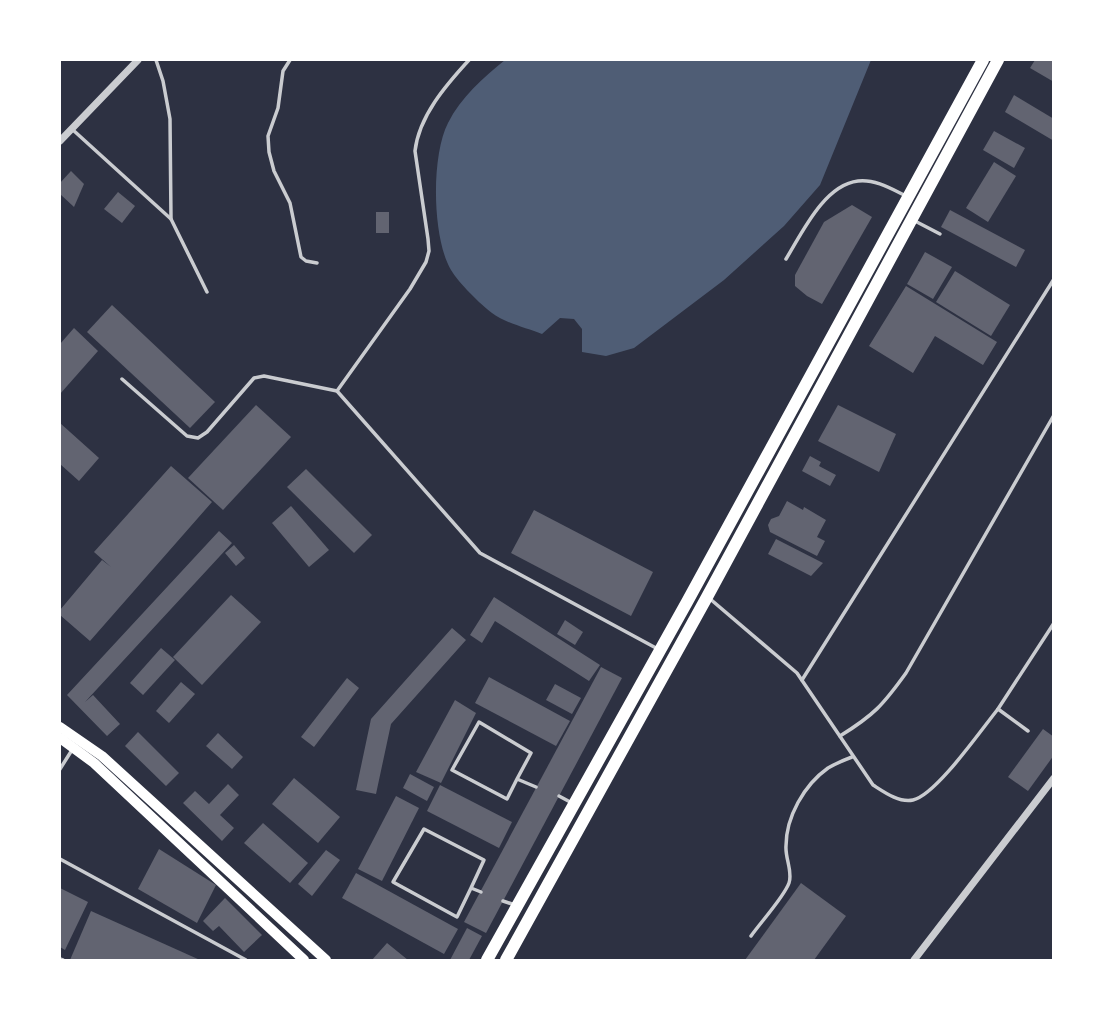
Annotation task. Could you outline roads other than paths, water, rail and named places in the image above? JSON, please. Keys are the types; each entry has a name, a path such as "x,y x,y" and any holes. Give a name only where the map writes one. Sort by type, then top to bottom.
{"main road":[{"path":"487,961 983,60"},
{"path":"506,961 998,60"},
{"path":"60,727 102,756 326,961"},
{"path":"60,738 94,763 303,961"}],"street":[{"path":"60,141 138,60"},
{"path":"914,961 1054,778"}],"lane":[{"path":"156,60 163,80 170,119 171,219"},
{"path":"290,60 283,71 278,108 268,136 269,152 274,171 290,203 301,257 317,263"},
{"path":"337,391 410,289 426,262 429,251 415,150 417,138 449,82 469,60"},
{"path":"71,129 171,219 207,292"},
{"path":"786,259 819,205 840,187 858,181 883,184 909,197"},
{"path":"911,219 940,234"},
{"path":"802,680 1054,279"},
{"path":"122,380 187,436 198,438 207,432 254,378 264,376 337,391 480,553 659,650"},
{"path":"840,736 884,705 906,673 1054,415"},
{"path":"707,597 802,680 873,785 890,796 911,800 930,791 998,709 1054,623"},
{"path":"998,709 1028,732"},
{"path":"479,722 531,753 517,779 507,799 452,770 479,722"},
{"path":"60,769 74,748"},
{"path":"751,936 789,883 785,850 786,828 799,802 814,780 830,767 852,757"},
{"path":"517,779 536,787"},
{"path":"559,796 574,804"},
{"path":"424,829 484,860 471,888 457,917 393,882 424,829"},
{"path":"60,859 246,961"},
{"path":"471,888 481,892"},
{"path":"503,901 517,906"}],"water":[{"path":"505,60 871,60 820,185 784,226 724,280 634,348 606,356 582,352 582,329 574,319 560,318 542,334 497,317 459,281 445,256 440,238 436,197 442,137 453,114 466,96"}]}
